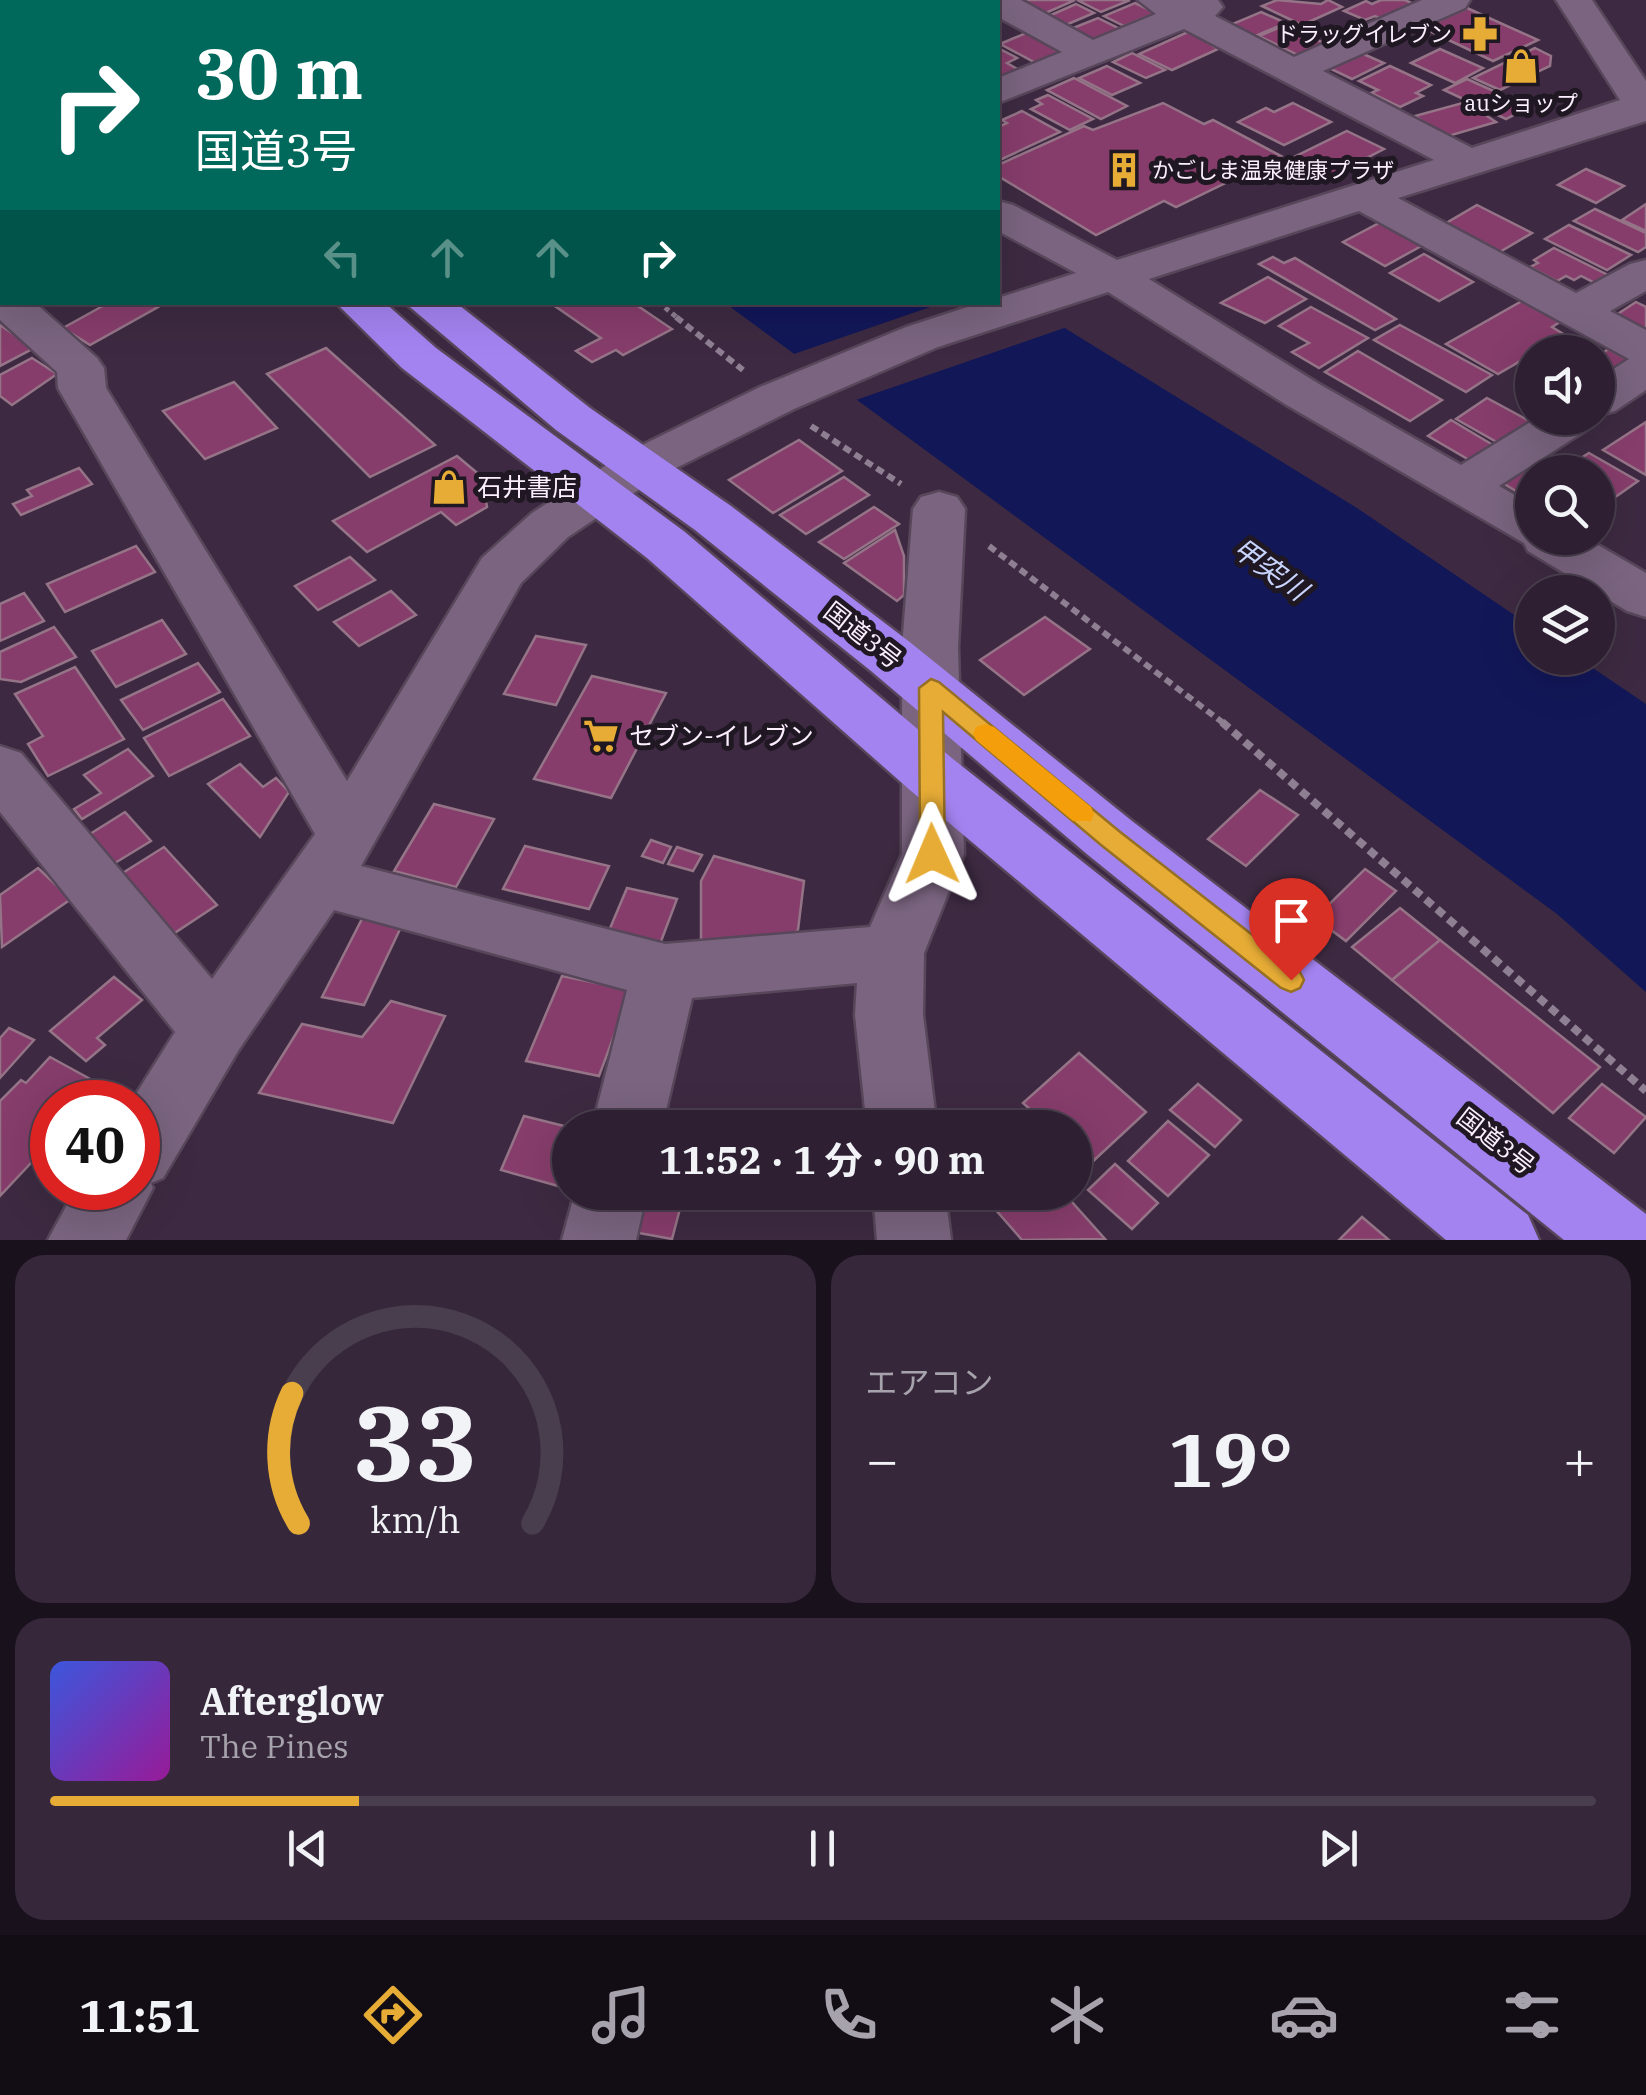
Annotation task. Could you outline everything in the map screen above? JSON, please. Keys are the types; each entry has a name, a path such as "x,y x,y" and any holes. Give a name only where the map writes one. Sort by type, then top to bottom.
{"highway":[{"name":"国道3号","path":"360,305 419,358 618,479 713,518 931,688 1110,838 1621,1240"},
{"name":"国道3号","path":"430,305 564,412 676,554 932,774 1502,1240"}],"street":[{"path":"1000,91 1090,53 1171,8 1222,0"},
{"path":"1293,71 1452,0"},
{"path":"160,1119 214,1030 334,858 501,571 550,525 618,479 777,398 922,337 1645,107 1574,0"},
{"path":"1000,3 1090,53"},
{"path":"1171,8 1469,162"},
{"path":"1363,196 1646,348"},
{"path":"1000,216 1090,283 1302,394 1515,518"},
{"path":"1577,311 1646,273"},
{"path":"10,305 80,368 82,388 334,858 665,972 891,953"},
{"path":"1615,389 1646,369"},
{"path":"1464,486 1544,435"},
{"path":"900,1110 889,1016 891,953 932,854 931,688 940,509"},
{"path":"1575,555 1646,598"},
{"path":"0,769 214,1030"},
{"path":"631,1110 665,972"},
{"path":"85,1240 103,1210"},
{"path":"599,1240 606,1210"},
{"path":"911,1210 914,1240"}],"path":[{"path":"662,305 811,426 940,509 1229,726 1646,1091"}],"water":[{"name":"甲突川","path":"1000,288 1357,508 1515,615 1515,675 1603,675 1646,704 1646,992 1557,914 728,305 1000,305"}],"pier":[{"path":"1000,286 1070,326 850,402 788,356 936,305 1000,305"}],"building":[{"path":"1012,0 1070,0 1073,1 1041,15"},
{"path":"1077,0 1130,0 1101,12"},
{"path":"1277,0 1321,4 1328,0 1342,7 1302,25 1262,6"},
{"path":"1405,0 1418,6 1386,21 1375,16 1365,20 1344,11 1366,1 1372,4"},
{"path":"1135,3 1156,13 1124,26 1104,16"},
{"path":"1076,4 1094,13 1061,27 1044,18"},
{"name":"ドラッグイレブン","path":"1467,8 1538,40 1493,61 1423,28"},
{"path":"1261,12 1286,23 1253,37 1230,25"},
{"path":"1098,18 1120,29 1094,40 1068,30"},
{"path":"1286,25 1328,45 1302,57 1259,36"},
{"path":"1031,31 1062,47 1056,50 1061,52 1036,63 1000,44"},
{"path":"1190,31 1218,49 1172,70 1139,54"},
{"path":"1535,48 1551,56 1550,66 1500,90 1473,78"},
{"path":"1000,49 1017,58 1007,63 1019,70 1000,78"},
{"path":"1440,49 1483,68 1455,83 1411,63"},
{"path":"1132,53 1165,70 1146,78 1113,62"},
{"path":"1361,53 1384,63 1352,79 1329,68"},
{"path":"1107,66 1140,83 1112,95 1079,78"},
{"path":"1390,66 1431,85 1416,93 1423,96 1400,107 1371,93 1378,90 1359,81"},
{"path":"1074,78 1127,106 1101,119 1047,90"},
{"path":"1467,79 1529,107 1506,119 1444,90"},
{"path":"1048,95 1093,119 1070,130 1031,109 1042,104 1036,100"},
{"path":"1466,102 1496,122 1445,137 1415,116"},
{"name":"かごしま温泉健康プラザ","path":"1163,103 1204,124 1213,120 1281,156 1176,207 1164,201 1096,235 1000,177 1000,164 1084,126 1093,130"},
{"path":"1293,103 1331,122 1284,145 1238,122 1266,108 1274,112"},
{"path":"1022,111 1060,132 1002,159 1000,126 1007,123 1002,120"},
{"path":"1347,131 1384,149 1333,175 1296,156"},
{"path":"1586,169 1624,186 1596,203 1558,185"},
{"path":"1646,204 1646,231 1622,220"},
{"path":"1477,205 1532,233 1498,253 1443,225"},
{"path":"1595,209 1646,233 1646,247 1638,252 1574,221"},
{"path":"1383,221 1425,244 1385,266 1343,242"},
{"path":"1569,225 1631,255 1607,270 1545,239"},
{"path":"1554,248 1612,277 1599,285 1581,276 1574,280 1566,276 1557,281 1530,267 1538,263 1534,260"},
{"path":"1424,254 1473,282 1439,301 1390,273"},
{"path":"1273,257 1284,263 1295,258 1396,319 1375,330 1259,264"},
{"path":"1268,277 1306,299 1265,323 1221,303"},
{"path":"1522,301 1560,322 1552,327 1565,335 1515,335 1515,364 1498,374 1446,344"},
{"path":"1636,302 1646,307 1646,334 1613,317"},
{"path":"105,305 158,307 90,345 63,328"},
{"path":"553,305 636,305 672,329 623,355 616,350 592,362 576,351 601,338"},
{"path":"1311,307 1368,338 1319,368 1292,352 1309,343 1279,326"},
{"path":"0,325 34,348 0,366"},
{"path":"1400,325 1492,375 1466,392 1374,340"},
{"path":"326,348 435,445 370,477 267,374"},
{"path":"1358,351 1442,400 1410,421 1325,372"},
{"path":"1615,353 1632,362 1615,374"},
{"path":"32,358 57,374 12,405 0,396 0,375"},
{"path":"234,382 277,428 205,459 163,411"},
{"path":"1487,398 1515,413 1516,435 1502,445 1456,419"},
{"path":"1451,420 1493,445 1471,461 1428,436"},
{"path":"1646,422 1646,475 1603,450"},
{"path":"799,440 842,471 773,513 729,480"},
{"path":"457,456 482,477 487,507 456,525 441,512 367,552 333,521"},
{"path":"79,468 92,484 21,515 13,504 32,496 27,490"},
{"path":"1615,468 1638,481 1615,497"},
{"path":"1515,472 1515,490 1501,482"},
{"path":"844,477 869,495 806,534 780,515"},
{"path":"874,507 899,524 844,559 819,542"},
{"path":"895,530 904,556 904,595 897,601 844,563"},
{"path":"136,546 155,572 65,612 47,584"},
{"path":"350,557 375,580 318,610 295,586"},
{"path":"391,591 416,615 359,646 334,622"},
{"path":"24,593 44,621 0,641 0,604"},
{"path":"1045,617 1090,649 1024,695 980,660"},
{"path":"162,620 186,654 116,687 92,651"},
{"path":"54,627 76,657 21,682 0,679 0,652"},
{"path":"536,636 586,645 556,705 504,694"},
{"path":"198,663 220,692 143,730 121,700"},
{"path":"75,667 124,739 48,776 28,744 43,736 15,694"},
{"name":"セブン-イレブン","path":"592,676 666,693 611,798 534,779"},
{"path":"223,699 250,736 169,776 144,738"},
{"path":"128,749 153,776 82,819 74,809 101,793 84,775"},
{"path":"240,764 263,787 276,778 289,792 260,837 208,784"},
{"path":"1260,790 1298,815 1246,866 1208,839"},
{"path":"434,804 494,819 456,887 394,871"},
{"path":"125,812 151,841 115,863 90,834"},
{"path":"651,840 671,847 663,863 642,856"},
{"path":"525,846 609,866 589,909 503,889"},
{"path":"164,847 217,905 173,934 121,874"},
{"path":"677,847 702,855 693,871 668,864"},
{"path":"714,856 804,881 798,930 776,952 701,958 701,881"},
{"path":"38,868 71,899 2,947 0,895"},
{"path":"1365,869 1396,891 1346,941 1315,918"},
{"path":"627,888 677,899 660,944 608,933"},
{"path":"1400,908 1440,940 1392,980 1352,947"},
{"path":"364,915 403,923 364,1005 322,997"},
{"path":"1440,940 1600,1067 1553,1113 1392,980"},
{"path":"562,976 631,990 599,1076 526,1061"},
{"path":"114,977 142,1000 97,1038 105,1045 86,1061 50,1031"},
{"path":"391,1001 445,1016 393,1123 259,1093 302,1024 362,1037"},
{"path":"9,1028 34,1040 0,1078 0,1038"},
{"path":"1079,1053 1146,1112 1092,1162 1092,1110 1031,1110 1023,1103"},
{"path":"50,1057 92,1080 30,1080 30,1164 0,1196 0,1101 21,1080 26,1083"},
{"path":"1198,1084 1241,1120 1215,1147 1170,1110"},
{"path":"1602,1084 1646,1117 1614,1153 1569,1118"},
{"path":"524,1116 552,1123 552,1184 501,1170"},
{"path":"1168,1121 1209,1155 1168,1196 1128,1161"},
{"path":"1115,1164 1158,1203 1132,1229 1092,1194 1092,1186"},
{"path":"634,1210 680,1210 672,1239 628,1231"},
{"path":"996,1210 1079,1210 1105,1239 1022,1240"},
{"path":"1362,1217 1389,1240 1339,1240"}],"slow traffic":[{"path":"985,734 1082,814"}],"place":[{"name":"ドラッグイレブン","path":"1480,34"},
{"name":"auショップ","path":"1521,66"},
{"name":"かごしま温泉健康プラザ","path":"1124,170"},
{"name":"石井書店","path":"449,487"},
{"name":"セブン-イレブン","path":"601,736"}],"route":[{"path":"932,854 931,688 1110,838 1291,980"}]}
